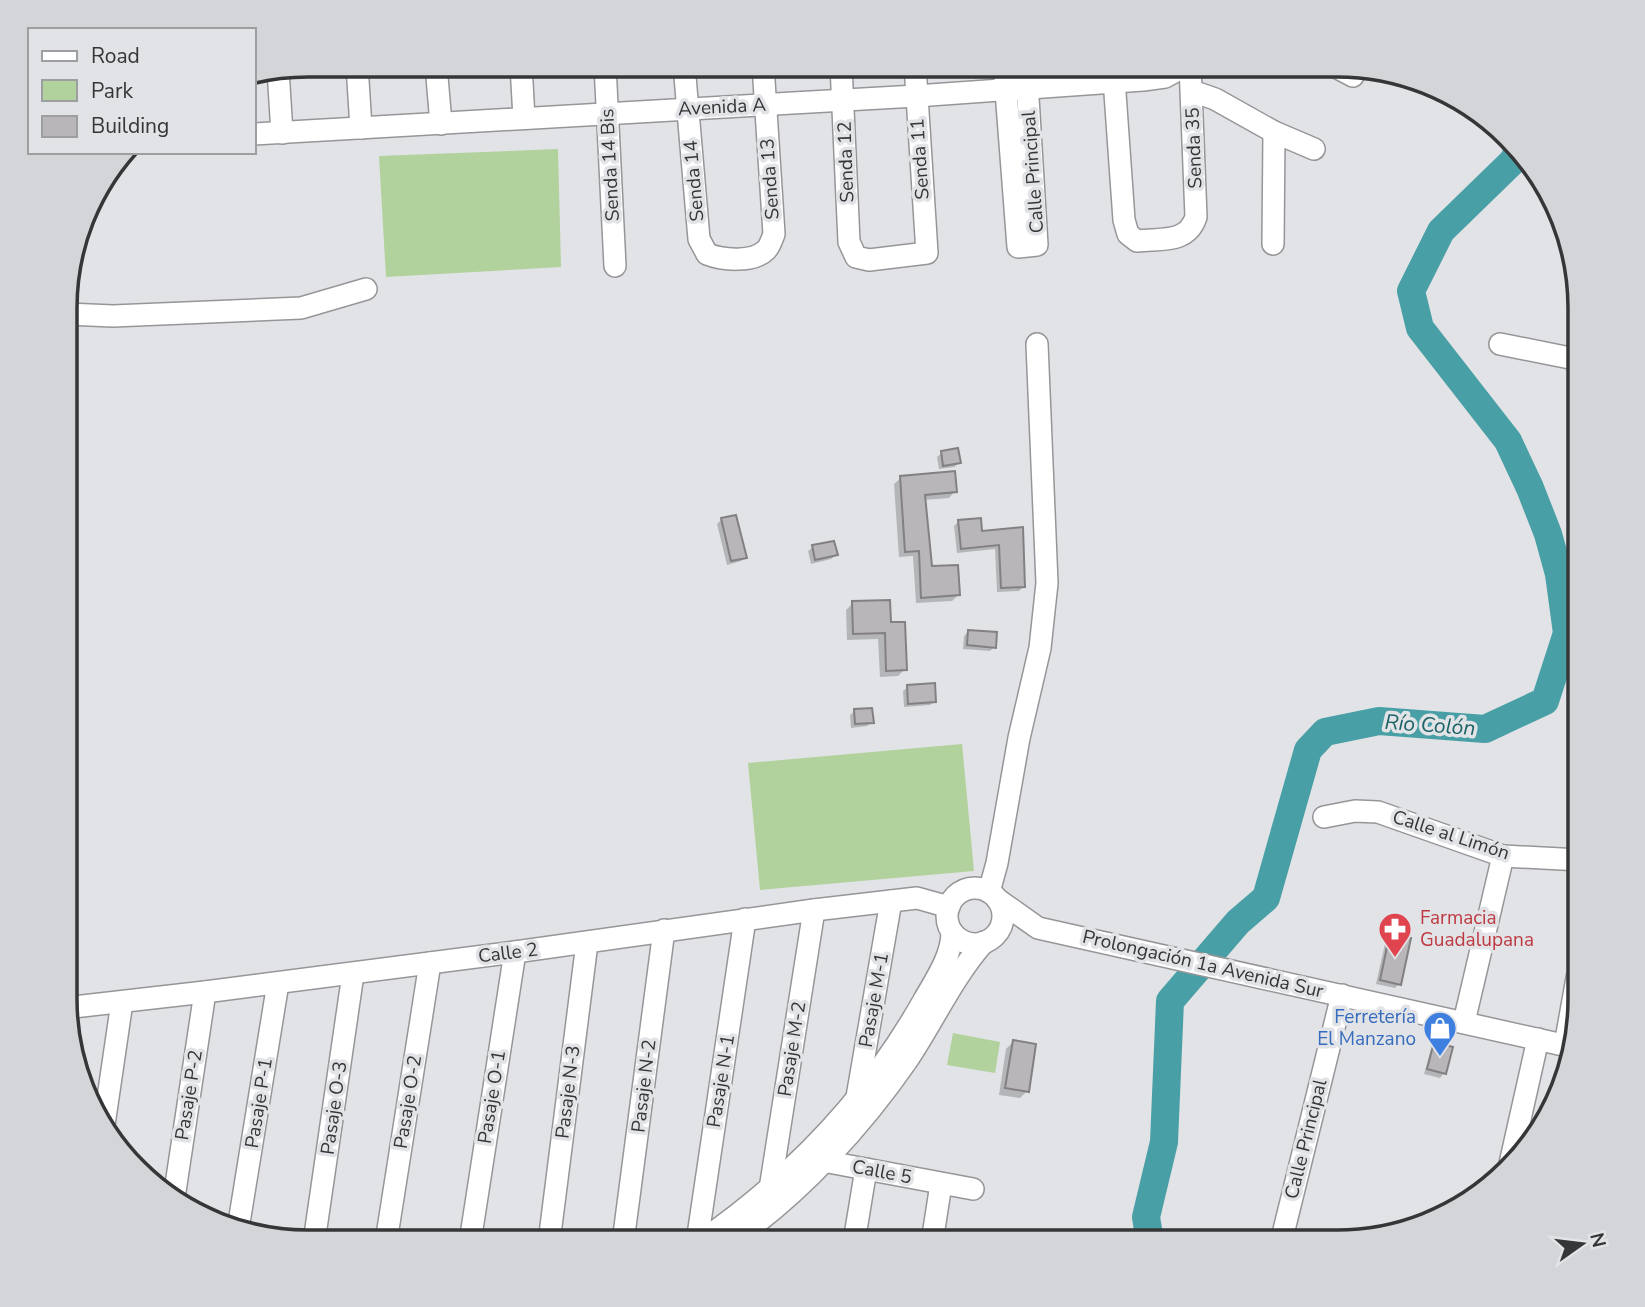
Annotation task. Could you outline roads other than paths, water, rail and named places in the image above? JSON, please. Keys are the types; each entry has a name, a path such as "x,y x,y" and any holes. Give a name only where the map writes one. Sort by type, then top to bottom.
{"street":[{"path":"358,77 361,128"},
{"path":"437,77 441,124"},
{"path":"521,77 524,118"},
{"name":"Senda 14 Bis","path":"606,77 615,266"},
{"name":"Senda 14","path":"685,77 699,239 707,254"},
{"name":"Senda 13","path":"707,254 720,259 755,257 768,249 774,234 764,77"},
{"name":"Senda 12","path":"842,77 849,242 856,257"},
{"name":"Senda 11","path":"856,257 869,260 927,253 915,77"},
{"name":"Calle Principal","path":"1004,77 1018,247 1037,245 1027,77"},
{"name":"Avenida A","path":"256,134 916,96 1027,87 1089,77"},
{"name":"Senda 35","path":"1114,77 1124,220 1128,234 1137,241 1182,237 1192,229 1196,217 1190,77"},
{"path":"279,79 282,132"},
{"path":"1192,91 1215,99 1274,132 1314,149"},
{"path":"1273,244 1274,132"},
{"path":"77,314 113,316 301,308 366,289"},
{"path":"993,895 1020,738 1040,648 1047,583 1037,344"},
{"path":"1500,344 1568,358"},
{"name":"Calle al Limón","path":"1324,817 1354,811 1378,812 1503,856 1568,859"},
{"path":"1464,1023 1503,856"},
{"path":"715,1230 770,1189 835,1125 892,1054 928,993 952,945 948,907 953,898 961,891 980,888 993,895 1002,908 1000,928 968,961 907,1061 849,1135 750,1230"},
{"name":"Prolongación 1a Avenida Sur","path":"993,895 1038,928"},
{"name":"Calle 2","path":"77,1007 515,953 814,909 918,898 948,907"},
{"name":"Pasaje M-1","path":"857,1099 891,901"},
{"name":"Pasaje M-2","path":"770,1189 814,909"},
{"name":"Pasaje N-1","path":"701,1230 746,919"},
{"name":"Prolongación 1a Avenida Sur","path":"988,939 1038,928 1563,1045"},
{"name":"Pasaje N-2","path":"625,1230 664,930"},
{"path":"952,932 966,942 988,939"},
{"name":"Pasaje N-3","path":"551,1230 587,943"},
{"name":"Pasaje O-1","path":"472,1230 515,953"},
{"name":"Pasaje O-2","path":"388,1230 430,963"},
{"name":"Pasaje O-3","path":"316,1230 354,974"},
{"name":"Pasaje P-1","path":"240,1219 278,984"},
{"name":"Pasaje P-2","path":"176,1188 205,992"},
{"name":"Calle Principal","path":"1284,1230 1342,995"},
{"path":"106,1110 122,1002"},
{"path":"1512,1149 1538,1039"},
{"name":"Calle 5","path":"823,1161 973,1189"},
{"path":"856,1230 866,1169"},
{"path":"934,1230 941,1184"}],"waterway":[{"name":"Río Colón","path":"1148,1230 1146,1217 1164,1142 1170,1001 1238,922 1266,898 1308,750 1325,732 1379,721 1485,729 1545,701 1567,633 1559,574 1548,534 1508,441 1420,328 1411,291 1441,231 1514,160"}],"place":[{"name":"Farmacia Guadalupana","path":"1395,959"},
{"name":"Ferretería El Manzano","path":"1440,1058"}]}
